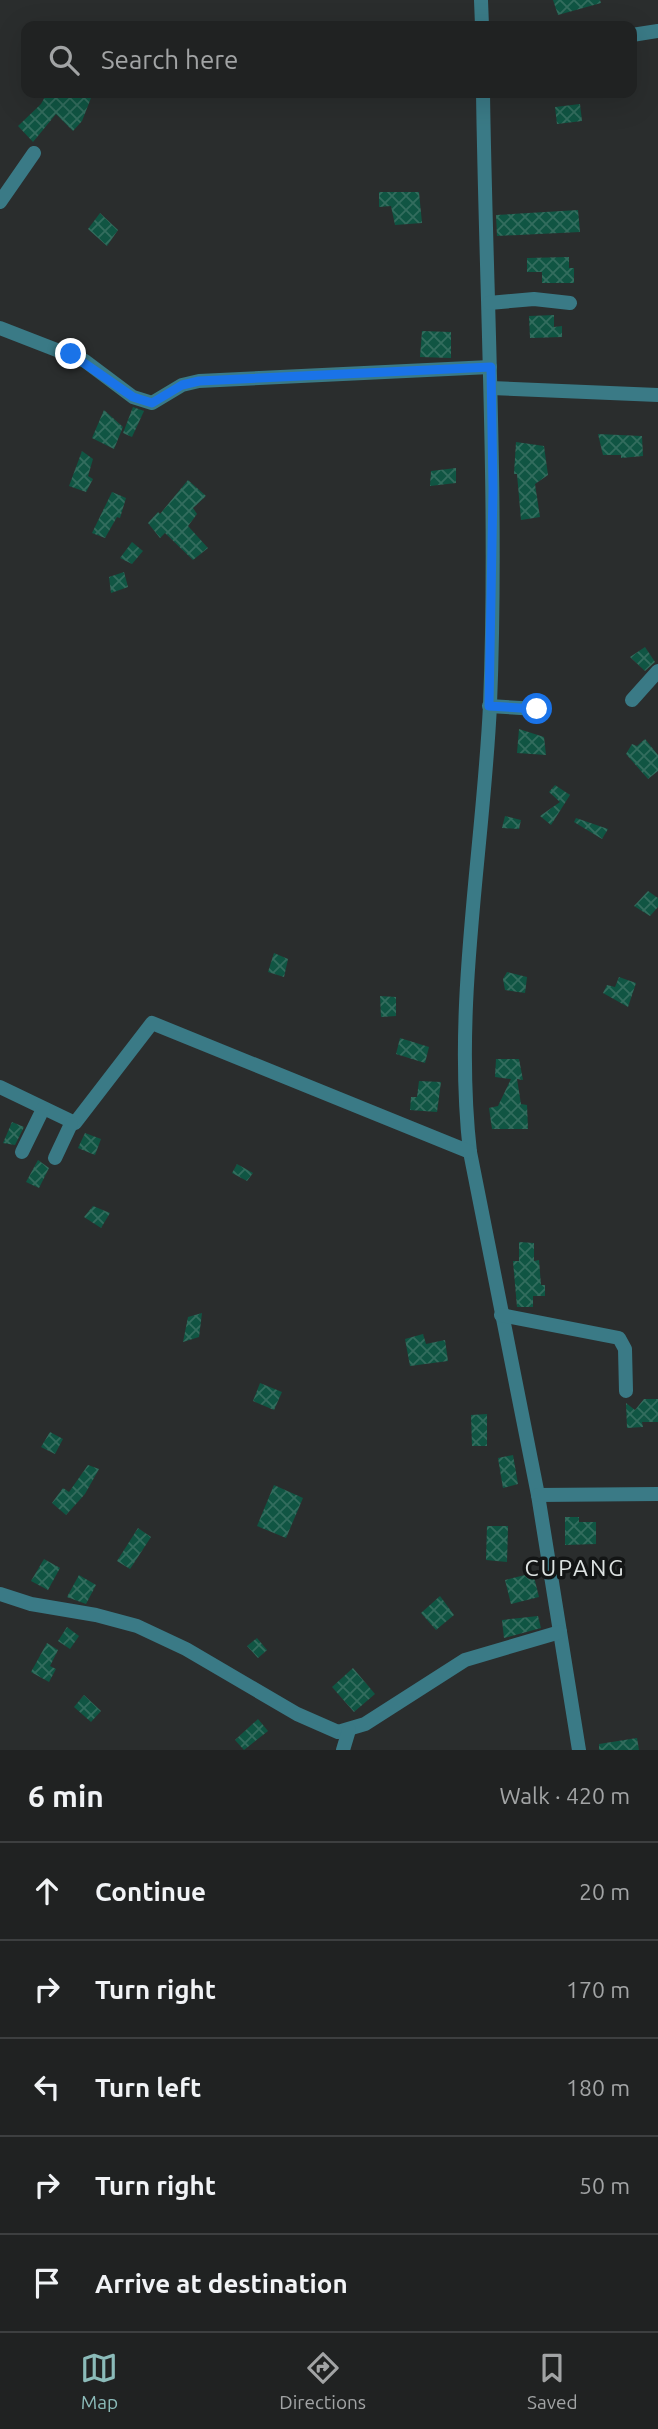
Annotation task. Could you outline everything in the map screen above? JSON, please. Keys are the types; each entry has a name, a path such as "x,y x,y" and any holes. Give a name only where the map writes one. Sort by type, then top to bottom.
{"street":[{"path":"481,0 482,21"},
{"path":"637,34 658,31"},
{"path":"483,98 493,489 489,706 466,1012 466,1120 501,1315 538,1495 579,1750"},
{"path":"0,202 34,153"},
{"path":"489,303 534,299 570,303"},
{"path":"0,328 85,361 133,397 152,403 182,385 199,381 491,367"},
{"path":"491,388 658,395"},
{"path":"632,701 658,671"},
{"path":"489,706 537,709"},
{"path":"55,1158 71,1124 79,1118 152,1023 470,1152"},
{"path":"0,1087 71,1124"},
{"path":"22,1152 43,1110"},
{"path":"501,1315 619,1338 625,1349 626,1391"},
{"path":"538,1495 658,1494"},
{"path":"0,1594 31,1604 96,1615 136,1626 175,1643 321,1726 338,1731 349,1730 419,1691 465,1660 560,1632"},
{"path":"343,1750 349,1730"}],"building":[{"path":"553,0 600,0 601,3 558,15"},
{"path":"44,98 91,98 82,121 73,131 56,114 33,142 18,126"},
{"path":"580,104 582,121 557,124 555,107"},
{"path":"379,192 419,192 422,223 395,225 391,206 379,207"},
{"path":"578,210 580,232 497,236 496,215"},
{"path":"100,213 118,230 107,246 88,229"},
{"path":"569,257 569,268 574,268 574,283 542,283 542,272 527,272 527,258"},
{"path":"554,315 554,327 562,326 562,337 530,338 529,316"},
{"path":"422,331 451,332 451,358 420,357"},
{"path":"133,407 144,411 132,437 123,433"},
{"path":"104,410 123,427 114,449 92,438"},
{"path":"598,434 642,436 643,456 621,458 621,455 603,455"},
{"path":"516,442 544,446 548,475 535,484 540,517 521,520 517,474 514,474"},
{"path":"82,451 93,459 88,476 93,479 86,492 69,486"},
{"path":"456,468 456,483 430,486 431,471"},
{"path":"188,480 206,496 193,508 197,514 188,526 208,548 193,560 165,533 160,538 148,523 158,512 160,514"},
{"path":"112,492 126,498 120,518 117,517 105,538 92,533"},
{"path":"132,542 143,551 132,564 120,558"},
{"path":"124,572 128,587 111,593 109,577"},
{"path":"645,647 655,662 645,671 630,657"},
{"path":"519,729 544,737 546,755 517,753"},
{"path":"645,739 658,755 658,771 648,779 626,754 632,744 637,746"},
{"path":"555,785 570,795 551,825 540,816 560,802 549,792"},
{"path":"505,816 521,820 519,829 502,828"},
{"path":"576,818 608,829 602,839 574,822"},
{"path":"648,891 658,898 658,907 650,916 634,906"},
{"path":"274,953 288,959 284,977 268,972"},
{"path":"507,972 527,977 525,993 505,990 503,979"},
{"path":"619,977 636,983 628,1007 603,993 607,985 615,987"},
{"path":"380,996 396,997 396,1016 381,1017"},
{"path":"400,1038 429,1047 425,1063 396,1054"},
{"path":"496,1059 519,1059 523,1080 517,1079 521,1104 527,1105 528,1129 492,1129 489,1108 498,1106 511,1079 495,1077"},
{"path":"419,1081 441,1082 437,1112 410,1110 411,1097 417,1097"},
{"path":"12,1122 24,1127 15,1145 3,1143"},
{"path":"85,1133 101,1139 95,1155 78,1148"},
{"path":"38,1160 49,1168 39,1188 26,1182"},
{"path":"237,1164 253,1173 247,1181 232,1173"},
{"path":"93,1206 110,1213 101,1228 84,1217"},
{"path":"519,1242 534,1243 534,1261 539,1260 541,1285 545,1285 545,1296 533,1296 533,1307 517,1307 513,1261 519,1261"},
{"path":"202,1313 199,1337 183,1342 188,1317"},
{"path":"423,1334 426,1344 445,1340 448,1361 410,1366 405,1339"},
{"path":"260,1383 282,1392 274,1410 253,1401"},
{"path":"644,1399 658,1399 658,1422 642,1422 643,1427 627,1428 626,1403 635,1410"},
{"path":"487,1414 487,1446 472,1446 471,1415"},
{"path":"50,1432 63,1439 55,1454 41,1447"},
{"path":"513,1455 518,1484 503,1488 498,1458"},
{"path":"88,1465 99,1469 85,1494 66,1515 52,1503 63,1488 69,1492"},
{"path":"274,1485 303,1498 286,1538 257,1526"},
{"path":"565,1517 579,1517 579,1522 596,1522 596,1544 565,1545"},
{"path":"487,1526 508,1526 507,1562 486,1560"},
{"path":"138,1528 151,1537 130,1569 117,1561"},
{"path":"44,1559 60,1568 48,1590 31,1581"},
{"path":"533,1573 539,1597 511,1604 505,1580"},
{"path":"79,1575 96,1585 86,1604 67,1597"},
{"path":"440,1596 454,1615 436,1630 421,1613"},
{"path":"538,1616 541,1628 504,1638 502,1620"},
{"path":"67,1627 79,1636 70,1649 58,1641"},
{"path":"257,1638 267,1650 258,1658 247,1646"},
{"path":"47,1643 58,1650 50,1666 56,1669 49,1682 31,1672"},
{"path":"353,1668 375,1694 354,1712 332,1687"},
{"path":"84,1695 101,1711 91,1722 74,1707"},
{"path":"258,1719 268,1731 244,1750 235,1740"},
{"path":"637,1738 639,1750 599,1750 599,1744"}],"district":[{"name":"CUPANG","path":"575,1568"}],"route":[{"path":"71,354 85,361 133,397 152,403 182,385 199,381 491,367 493,489 489,706 537,709"}]}
